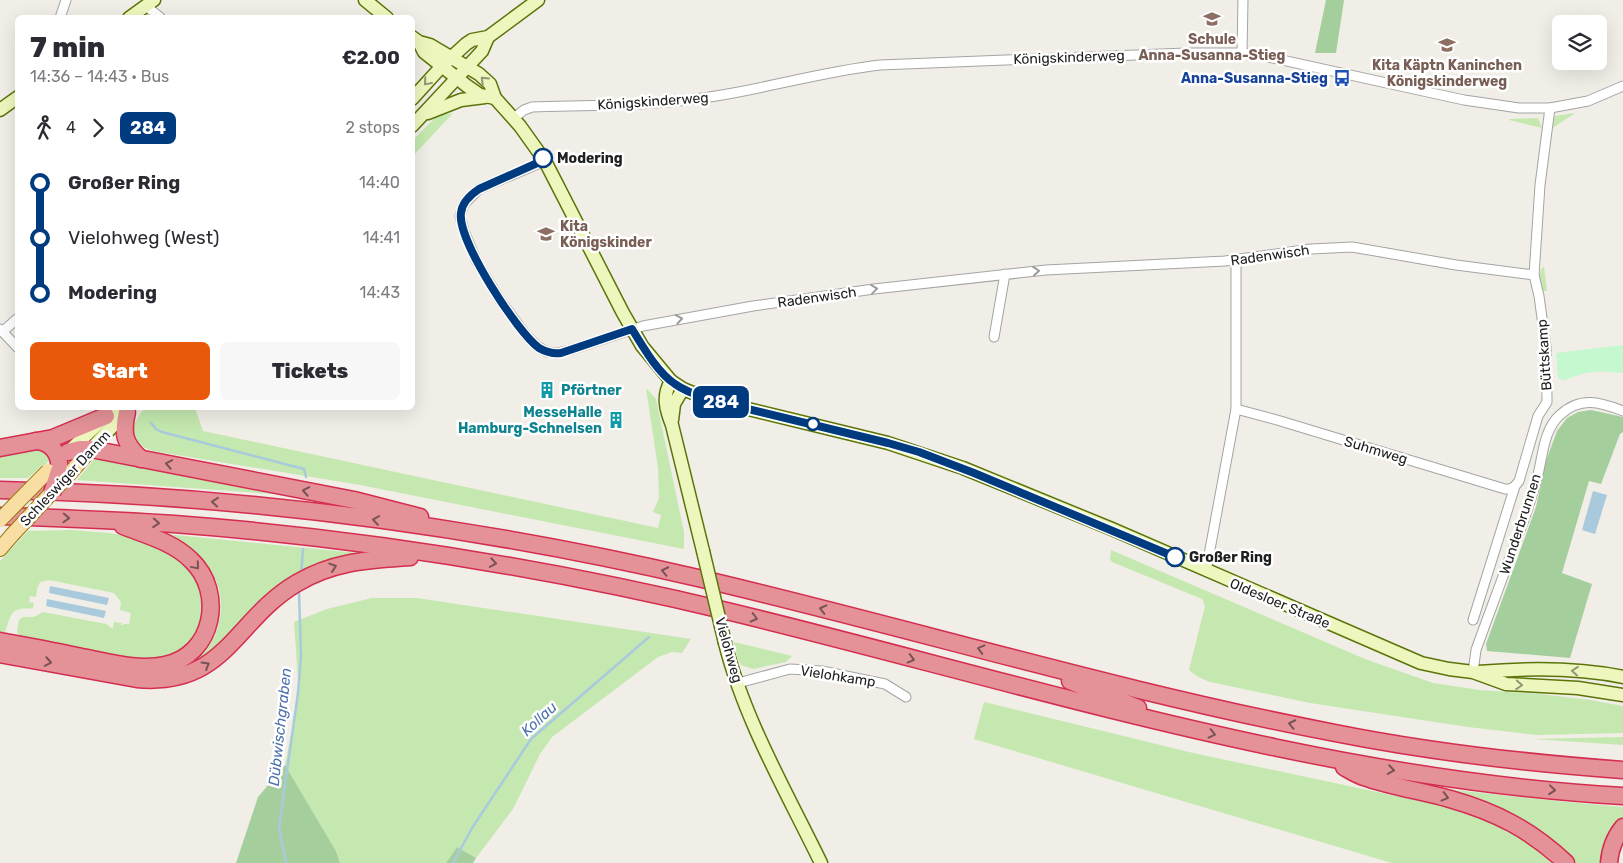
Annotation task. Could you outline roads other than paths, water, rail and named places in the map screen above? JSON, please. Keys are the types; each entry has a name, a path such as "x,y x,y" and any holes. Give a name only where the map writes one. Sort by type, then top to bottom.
{"highway":[{"path":"0,448 68,432 120,411 125,438 130,448 141,459"},
{"path":"36,441 49,445 55,450 61,465"},
{"path":"52,493 61,465 80,449 91,449 354,500 419,516 459,531"},
{"path":"0,490 106,494 241,504 344,515 459,531 583,553 697,578 1193,703 1331,733 1517,761 1623,770"},
{"path":"0,518 107,520 186,525 310,537 445,555 618,587 719,609 1011,685 1188,728 1326,758 1436,777 1548,790 1623,796"},
{"path":"0,640 117,664 144,667 168,664 182,659 195,649 204,635 211,614 210,592 201,572 191,560 168,544 107,520"},
{"path":"0,654 137,679 175,678 200,669 217,658 276,598 313,574 339,565 359,561 445,555"},
{"path":"1015,658 1188,728"},
{"path":"1011,685 1193,703"},
{"path":"1326,758 1364,777 1449,798 1495,814 1516,824 1534,836 1566,863"},
{"path":"1609,863 1615,839 1623,827"}],"main road":[{"path":"365,0 384,15"},
{"path":"415,96 446,61 472,40 488,37 538,0"},
{"path":"133,15 150,3"},
{"path":"415,123 482,51 488,37"},
{"name":"Oldesloer Straße","path":"416,40 424,52 479,74 490,84 492,98"},
{"name":"Oldesloer Straße","path":"446,61 457,78 480,95 492,98 514,118 533,143 544,160 632,329 657,366 671,381 683,389 711,400 919,452 963,468 1112,529 1422,663 1472,672 1508,669 1573,670 1623,677"},
{"path":"423,115 461,100 492,98"},
{"path":"0,110 15,99"},
{"name":"Vielohweg","path":"671,381 665,396 667,412 672,425 725,643 738,683 758,732 821,863"},
{"name":"Vielohweg","path":"672,425 672,408 683,389"},
{"name":"Schleswiger Damm","path":"91,449 120,411"},
{"name":"Schleswiger Damm","path":"0,518 120,411"},
{"name":"Schleswiger Damm","path":"0,549 52,493"},
{"name":"Oldesloer Straße","path":"1472,672 1506,684 1578,688 1623,695"}],"street":[{"path":"61,15 66,0"},
{"path":"1242,0 1242,53"},
{"path":"150,3 159,15"},
{"name":"Königskinderweg","path":"514,118 524,110 532,107 666,102 722,96 850,68 880,65 1186,53 1242,53 1264,56 1464,100 1519,108 1550,108 1588,101 1623,86"},
{"name":"Büttskamp","path":"1473,620 1515,486 1519,481 1538,416 1548,398 1546,348 1540,296 1534,275 1540,185 1550,108"},
{"path":"544,160 479,189 464,204 461,212 462,224 477,262 500,300 526,335 544,351 561,353 632,329"},
{"name":"Radenwisch","path":"632,329 765,304 874,289 1046,270 1236,260 1311,249 1352,247 1456,265 1534,275"},
{"path":"1206,571 1236,409 1236,260"},
{"path":"994,338 1005,274"},
{"path":"15,320 1,330 15,345"},
{"name":"Wunderbrunnen","path":"1472,672 1476,650 1534,492 1551,425 1558,415 1579,403 1600,402 1623,411"},
{"name":"Suhmweg","path":"1236,409 1505,489 1515,486"},
{"name":"Vielohkamp","path":"738,683 790,669 822,671 885,684 906,697"}],"water":[{"path":"1593,491 1607,495 1595,534 1582,530"},
{"path":"50,586 109,598 107,605 49,593"},
{"path":"47,599 106,611 104,618 46,606"}],"waterway":[{"name":"Dübwischgraben","path":"151,423 162,432 304,469 306,477"},
{"name":"Dübwischgraben","path":"301,575 303,549"},
{"name":"Dübwischgraben","path":"286,863 279,828 298,693 301,656 299,592"},
{"name":"Kollau","path":"453,863 472,828 531,739 649,637"}],"place":[{"name":"Schule Anna-Susanna-Stieg","path":"1212,19"},
{"name":"Kita Käptn Kaninchen Königskinderweg","path":"1447,45"},
{"name":"Anna-Susanna-Stieg","path":"1342,78"},
{"name":"Modering","path":"543,158"},
{"name":"Kita Königskinder","path":"546,234"},
{"name":"Pförtner","path":"547,390"},
{"name":"MesseHalle Hamburg-Schnelsen","path":"616,420"},
{"name":"Großer Ring","path":"1175,557"}]}
